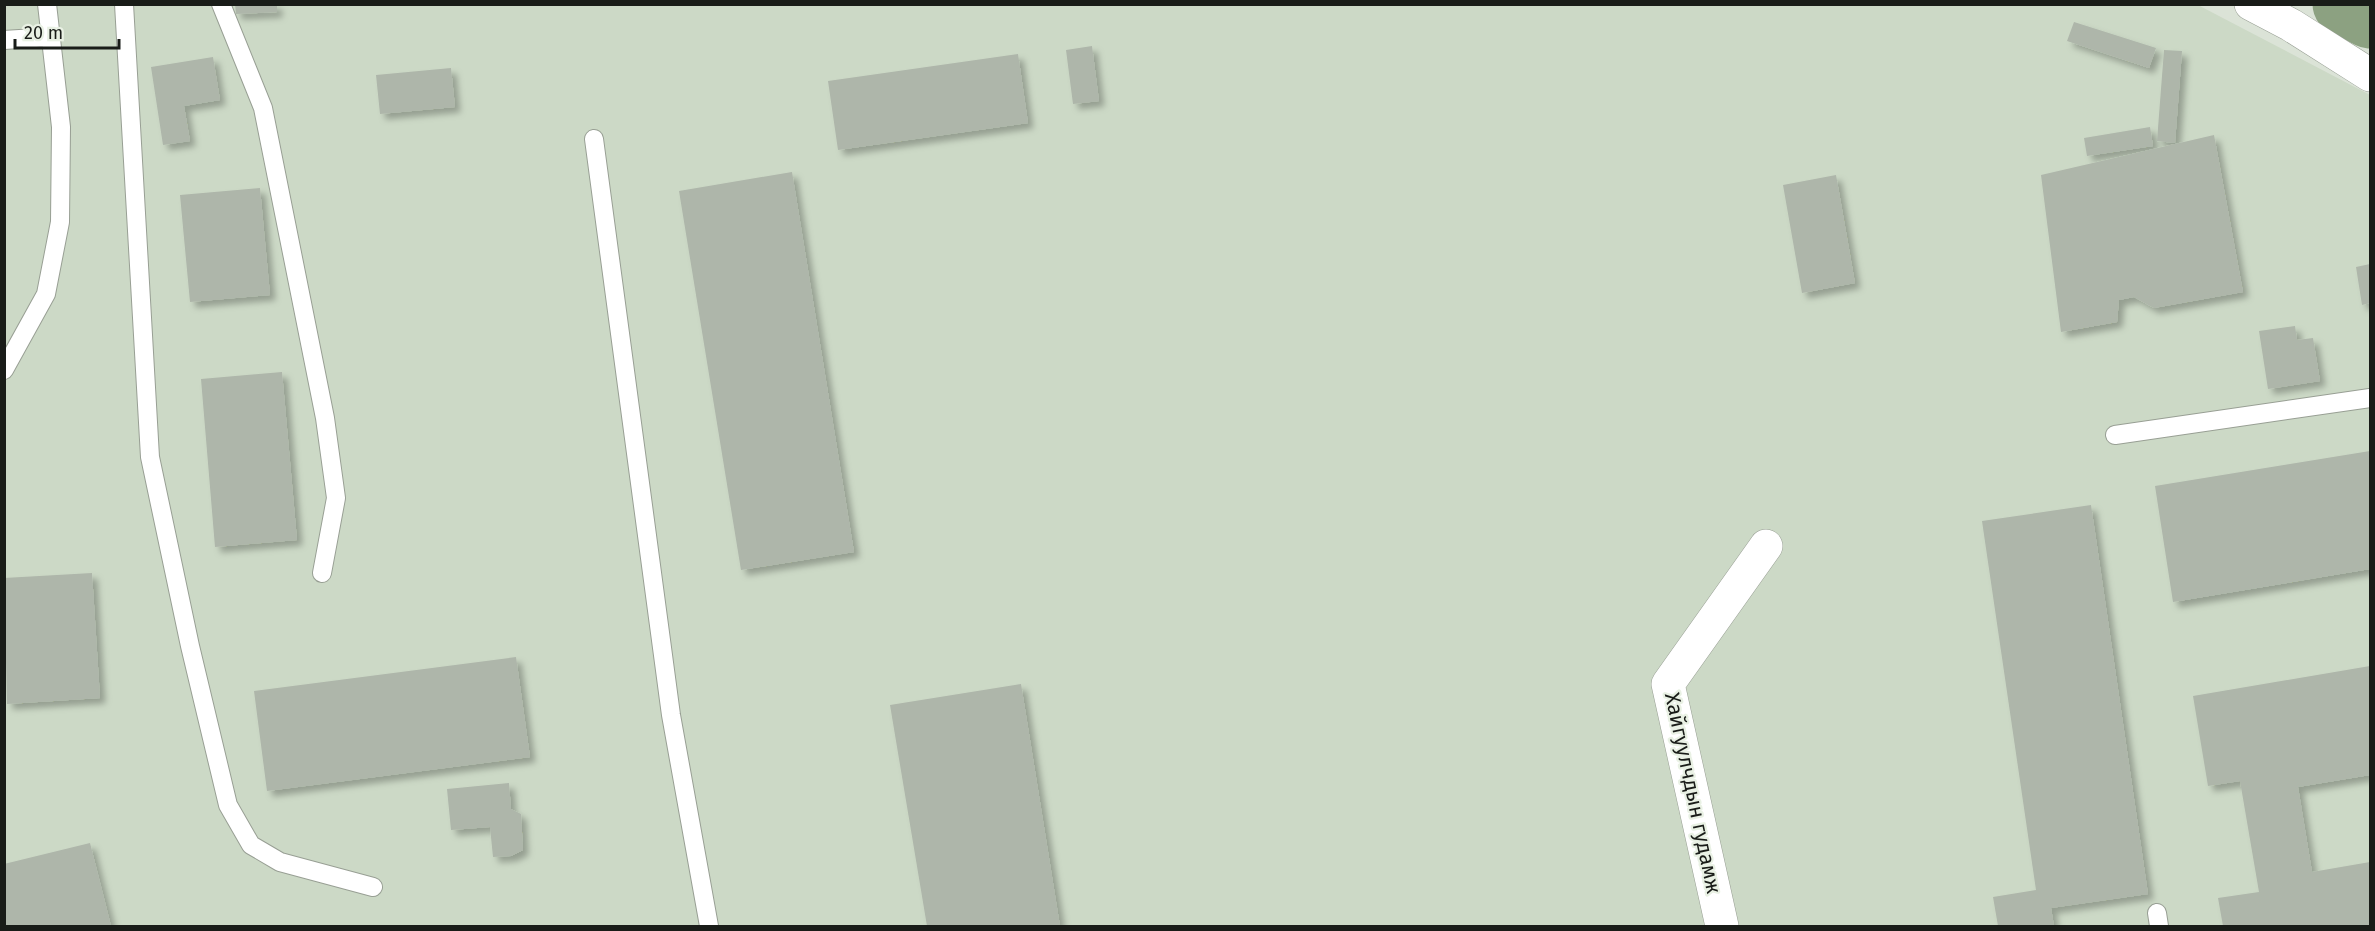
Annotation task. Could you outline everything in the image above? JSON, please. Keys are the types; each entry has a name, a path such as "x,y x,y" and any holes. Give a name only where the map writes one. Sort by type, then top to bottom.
{"street":[{"path":"2251,4 2291,25 2370,75"},
{"name":"Хайгуулчдын гудамж","path":"1722,927 1668,684 1766,546"}],"lane":[{"path":"4,370 45,294 60,222 61,127 47,4"},
{"path":"124,4 150,457 190,646 228,805 251,845 280,862 373,886"},
{"path":"221,4 263,108 325,418 336,498 322,573"},
{"path":"4,40 51,37"},
{"path":"594,139 671,715 709,927"},
{"path":"2115,435 2370,398"}],"shaded area":[{"path":"2196,4 2370,95 2370,926 5,926 5,5"}],"building":[{"path":"235,4 277,4 277,12 236,14"},
{"path":"2074,22 2156,48 2149,68 2067,41"},
{"path":"1092,46 1099,101 1073,104 1066,50"},
{"path":"2164,50 2182,51 2175,143 2157,141"},
{"path":"1018,54 1028,123 838,150 828,81"},
{"path":"213,57 220,100 184,106 190,141 163,145 151,67"},
{"path":"451,68 455,107 380,114 376,75"},
{"path":"2150,127 2153,146 2087,156 2084,138"},
{"path":"2214,135 2243,292 2154,308 2134,297 2119,300 2117,322 2061,332 2041,175"},
{"path":"792,172 854,552 741,570 679,191"},
{"path":"1836,175 1855,283 1802,293 1783,185"},
{"path":"260,188 270,295 190,302 180,195"},
{"path":"2370,264 2370,303 2362,305 2356,267"},
{"path":"2295,326 2297,340 2313,338 2320,381 2268,389 2259,331"},
{"path":"282,372 297,540 215,547 201,379"},
{"path":"2370,451 2370,569 2173,602 2155,486"},
{"path":"2091,505 2148,894 2051,908 2054,926 1998,926 1993,897 2036,890 1982,521"},
{"path":"92,573 100,698 7,704 4,578"},
{"path":"516,657 530,757 267,791 254,691"},
{"path":"2370,666 2370,775 2298,787 2312,872 2370,862 2370,926 2223,926 2218,898 2259,892 2240,781 2208,786 2193,696"},
{"path":"1021,684 1060,926 927,926 890,705"},
{"path":"509,783 511,809 521,814 523,850 511,856 493,857 490,827 451,830 447,789"},
{"path":"90,843 111,926 4,926 4,864"}],"waterway":[{"path":"2344,4 2370,17"}]}
